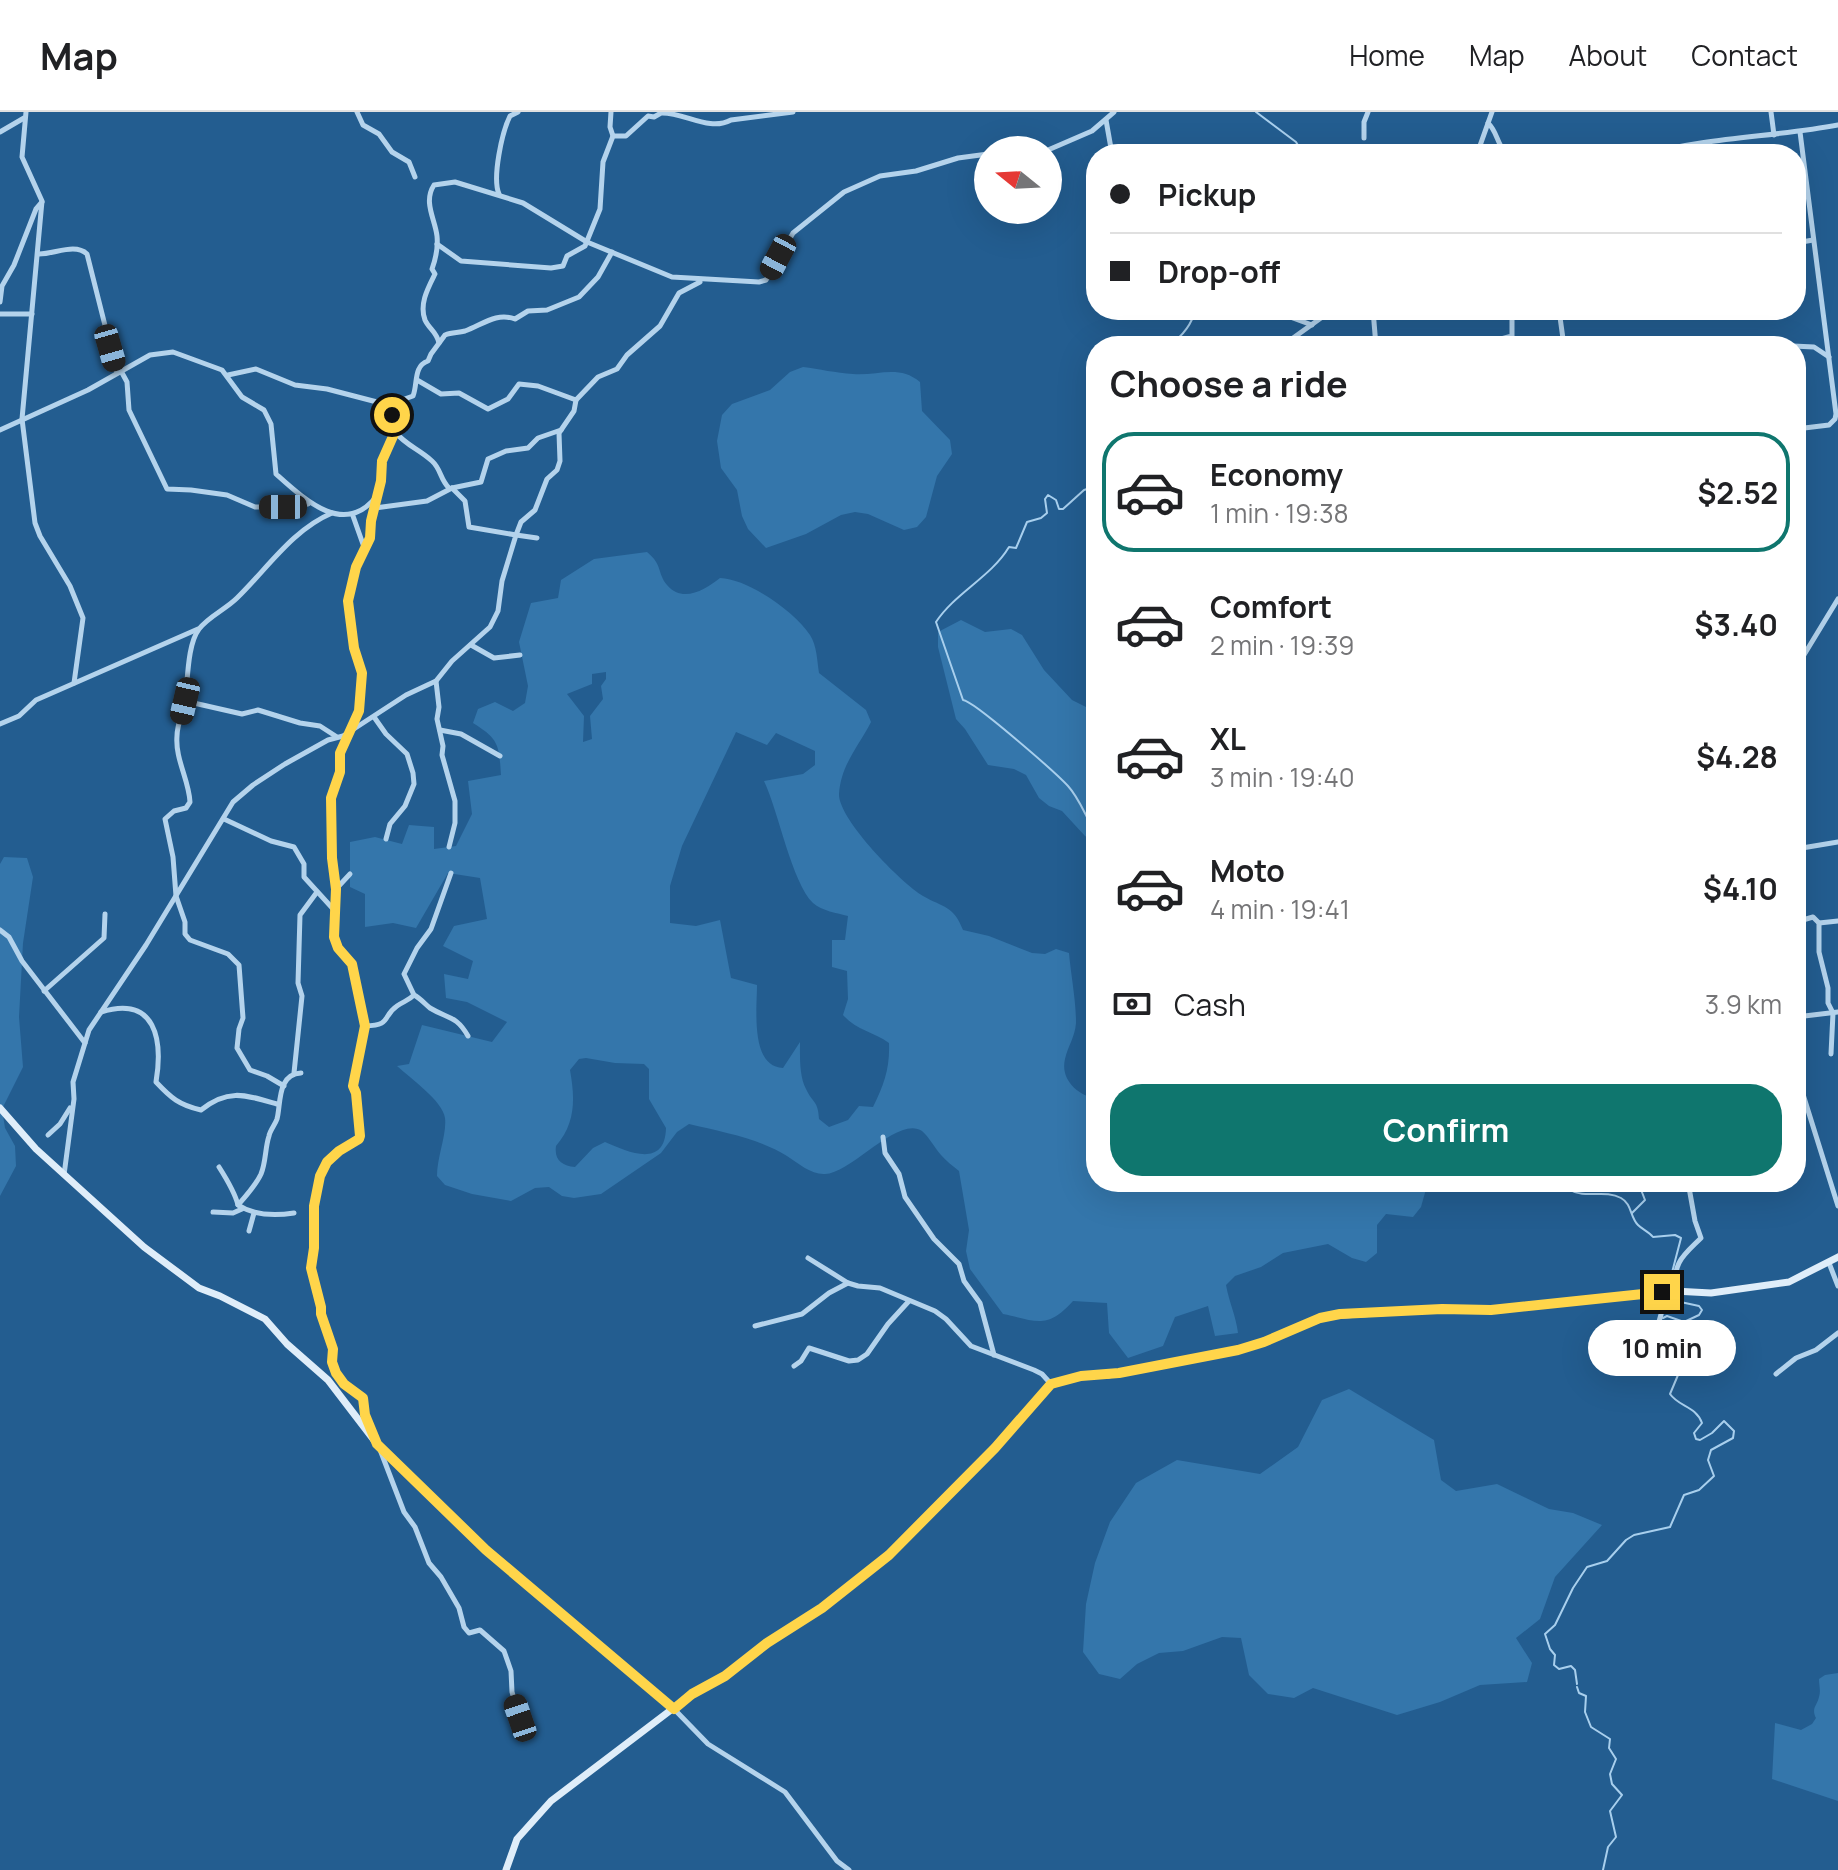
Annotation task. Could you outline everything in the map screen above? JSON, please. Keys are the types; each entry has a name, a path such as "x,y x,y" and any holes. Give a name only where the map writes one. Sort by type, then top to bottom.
{"street":[{"path":"357,112 363,125 379,134 392,152 409,162 415,177"},
{"path":"500,195 497,173 504,129 510,116 518,112"},
{"path":"437,243 461,261 551,268 563,266 567,256 587,242 600,209 603,162 613,136 611,112"},
{"path":"613,136 626,136 648,116 661,113 701,123 726,123 793,112"},
{"path":"1062,144 1092,131 1114,112"},
{"path":"1364,138 1364,122 1368,112"},
{"path":"1481,144 1492,112"},
{"path":"1771,112 1774,135"},
{"path":"0,132 26,115"},
{"path":"26,115 22,157 42,201 22,419 35,523 70,586 83,618 74,683"},
{"path":"1106,120 1110,144"},
{"path":"1488,123 1498,144"},
{"path":"1695,144 1838,125"},
{"path":"1800,132 1801,144"},
{"path":"439,343 438,336 425,319 424,307 424,296 435,274 432,269 437,232 433,226 429,199 434,185 455,182 523,203 587,242 672,277 755,282 766,280 793,233 844,192 880,176 916,171 974,156"},
{"path":"1806,182 1835,386 1835,419 1829,425 1806,428"},
{"path":"0,302 2,286 42,201"},
{"path":"1806,241 1813,240"},
{"path":"39,254 76,248 83,249 87,254 119,372 127,382 129,410 167,489 227,495 255,507 309,503"},
{"path":"227,375 256,369 295,385 327,389 377,402 413,396 418,370 450,333 462,332 481,321 507,316 515,319 528,311 547,310 570,302 587,292 612,252"},
{"path":"64,1176 74,1099 73,1082 89,1030 233,802 285,764 351,731 406,695 436,681 452,661 490,627 498,611 502,581 516,535 521,522 535,510 547,479 557,470 561,430 574,411 576,400 598,377 617,369 627,355 660,326 679,293 705,280"},
{"path":"0,314 32,314"},
{"path":"1297,320 1313,326"},
{"path":"1298,336 1320,320"},
{"path":"1806,347 1814,347 1830,357"},
{"path":"0,430 88,390 150,355 173,352 214,366 227,375 242,397 268,415 276,474 309,503 332,513 353,516 366,509 378,494"},
{"path":"417,380 441,394 459,393 488,409 508,399 519,384 538,386 576,400"},
{"path":"389,402 394,431 382,461 370,538 356,567 348,601 354,648 361,665 359,711 340,753 340,772 331,798 337,915 335,943 352,964 365,1026 353,1086 360,1136 327,1162 320,1176 314,1206 311,1268 321,1314 333,1349 332,1362 336,1373 344,1384 363,1398 365,1415 404,1512 415,1527 429,1563 459,1608 464,1627 469,1633 480,1630 504,1651 522,1726"},
{"path":"375,508 427,501 451,488 481,482 488,459 506,451 528,448 538,438 561,430"},
{"path":"394,431 409,448 430,459 439,468 440,478 465,501 469,527 537,538"},
{"path":"0,724 19,716 36,700 199,629 238,597 276,554 313,522 332,513"},
{"path":"353,516 365,548"},
{"path":"1806,652 1838,599"},
{"path":"199,629 192,648 185,701 176,735 180,768 190,802 186,808 174,811 165,819 173,857 176,896 185,922 185,934 190,940 228,954 239,965 243,1018 237,1048 250,1070 284,1086"},
{"path":"175,640 192,648"},
{"path":"471,645 494,658 520,655"},
{"path":"436,681 444,767 449,774 455,801 455,823 449,847"},
{"path":"185,701 242,714 258,710 320,726 338,737"},
{"path":"374,717 394,742 402,747 413,773 414,784 405,806 392,820 386,839"},
{"path":"439,730 461,734 500,756"},
{"path":"224,819 271,841 294,847 304,864 304,877 337,915"},
{"path":"1806,847 1838,842"},
{"path":"451,873 431,929 404,974 414,995 460,1023 468,1036"},
{"path":"336,889 350,874"},
{"path":"213,1212 233,1213 261,1175 269,1133 278,1115 277,1104 284,1086 298,1073 302,996 298,983 300,915 317,892"},
{"path":"44,991 104,938 105,914"},
{"path":"1806,919 1813,917 1819,923 1819,952 1828,988 1828,1003 1835,1013 1831,1054"},
{"path":"1819,923 1838,921"},
{"path":"0,930 9,937 22,961 85,1043"},
{"path":"365,1026 387,1021 395,1007 414,995"},
{"path":"100,1012 132,1010 149,1020 157,1033 160,1047 156,1082 166,1096 182,1106 201,1110 221,1096 234,1095 277,1104"},
{"path":"1806,1016 1835,1013"},
{"path":"48,1135 60,1124 74,1099"},
{"path":"0,1108 23,1136 64,1176 144,1247 199,1288 265,1319 287,1344 328,1380 377,1444 486,1550 674,1709 708,1744 785,1792 837,1861 849,1870"},
{"path":"1806,1108 1838,1206"},
{"path":"883,1137 887,1158 899,1174 905,1197 934,1239 959,1264 964,1281 980,1303 994,1355"},
{"path":"219,1167 228,1187 237,1196 240,1207"},
{"path":"1675,1291 1679,1262 1685,1251 1701,1238 1690,1192"},
{"path":"240,1207 254,1213 294,1213"},
{"path":"249,1231 254,1213"},
{"path":"506,1870 517,1839 545,1807 653,1722 822,1608 889,1555 986,1457 1051,1384 1081,1376 1119,1373 1238,1350 1320,1318 1340,1314 1491,1310 1675,1291 1711,1293 1785,1283 1838,1257"},
{"path":"808,1258 848,1283 880,1288 935,1311 971,1346 1042,1374 1051,1384"},
{"path":"1829,1263 1838,1286"},
{"path":"755,1326 802,1314 848,1283"},
{"path":"1656,1332 1663,1292"},
{"path":"794,1366 809,1348 849,1361 858,1360 867,1354 909,1301"},
{"path":"1776,1374 1838,1333"}],"shaded area":[{"path":"803,367 853,374 904,373 920,382 922,411 950,440 952,454 937,476 926,517 917,527 904,530 868,514 855,512 841,515 806,534 766,548 748,529 737,490 721,468 717,441 722,415 732,404 770,390 790,372"},
{"path":"647,552 673,591 694,593 720,578 731,580 770,598 803,626 815,648 819,673 866,710 871,722 840,783 841,805 859,834 886,865 913,889 951,911 963,930 989,936 1032,953 1045,954 1056,949 1069,953 1076,1023 1064,1067 1068,1080 1086,1095 1086,1192 1425,1192 1421,1207 1413,1217 1386,1214 1377,1225 1377,1253 1366,1262 1328,1244 1283,1253 1261,1267 1235,1276 1226,1285 1238,1333 1215,1336 1208,1306 1175,1317 1163,1346 1128,1358 1109,1333 1107,1303 1073,1301 1056,1316 1041,1321 1003,1314 970,1269 966,1251 969,1230 959,1171 922,1131 912,1128 888,1137 848,1165 825,1174 810,1171 787,1156 740,1136 689,1124 677,1132 661,1153 601,1194 574,1198 562,1196 549,1187 535,1188 511,1201 445,1185 437,1176 445,1124 443,1111 397,1066 409,1064 422,1025 492,1042 507,1022 467,1002 446,998 444,974 468,979 473,961 443,946 454,926 487,919 480,878 448,873 416,928 393,923 365,927 365,894 350,887 350,842 375,837 402,844 409,825 434,827 434,849 456,846 472,814 468,781 501,775 496,744 473,723 478,709 495,702 513,711 525,703 528,686 519,642 531,603 558,598 561,580 594,559","holes":["606,672 601,686 603,699 590,716 592,739 583,742 584,716 567,694 592,684 592,674","736,732 767,745 776,733 815,751 815,765 803,774 764,781 805,893 821,908 848,916 845,940 832,940 832,967 847,971 848,999 843,1015 889,1043 886,1076 873,1107 859,1106 848,1120 829,1127 819,1119 816,1105 804,1084 800,1042 783,1068 772,1065 765,1058 758,1035 757,985 731,978 720,920 696,926 670,923 670,886 682,846","579,1059 644,1064 649,1069 649,1099 666,1128 659,1149 652,1153 634,1153 605,1142 593,1148 575,1167 560,1161 556,1146 563,1137 572,1110 570,1070"]},
{"path":"961,620 985,632 1011,629 1022,635 1044,670 1072,700 1086,707 1086,837 1062,811 1039,798 1026,775 1014,769 988,765 956,719 938,647 938,632"},
{"path":"4,857 27,858 33,877 23,943 19,1017 23,1067 2,1109 5,1128 15,1146 16,1166 0,1196 0,864"},
{"path":"1349,1389 1434,1440 1441,1480 1456,1491 1497,1484 1549,1509 1573,1513 1602,1525 1555,1577 1540,1619 1516,1638 1532,1663 1527,1682 1480,1685 1397,1715 1313,1688 1294,1698 1268,1694 1249,1675 1241,1638 1222,1637 1183,1651 1159,1653 1137,1664 1120,1679 1099,1674 1083,1652 1086,1604 1095,1563 1110,1522 1136,1483 1177,1460 1260,1474 1298,1447 1322,1400"},
{"path":"1838,1673 1838,1801 1772,1779 1775,1723 1801,1730 1812,1724 1820,1695 1819,1679"}],"waterway":[{"path":"1256,112 1297,144"},
{"path":"1180,336 1191,320"},
{"path":"1086,489 1063,509 1059,509 1056,500 1048,495 1045,499 1047,513 1027,522 1016,548 1009,547 993,567 953,602 936,622 963,700 998,724 1068,786 1086,815"},
{"path":"1574,1192 1615,1195 1627,1204 1638,1225 1653,1237 1675,1235 1681,1238 1668,1288"},
{"path":"1632,1213 1645,1200 1642,1192"},
{"path":"1663,1318 1667,1316 1684,1322 1699,1315 1702,1310 1699,1306 1676,1301 1669,1295"},
{"path":"1577,1684 1575,1670 1571,1666 1559,1669 1554,1665 1555,1655 1545,1634 1555,1625 1573,1588 1587,1567 1607,1561 1626,1540 1634,1535 1670,1527 1684,1495 1699,1490 1714,1476 1708,1460 1711,1450 1733,1438 1734,1431 1724,1421 1712,1433 1696,1439 1694,1433 1702,1423 1699,1417 1670,1394 1678,1375 1675,1362 1692,1359 1695,1348 1689,1336 1683,1338 1678,1349 1659,1340 1658,1332"},
{"path":"1577,1687 1579,1693 1586,1696 1585,1712 1591,1727 1610,1739 1609,1748 1616,1759 1610,1774 1612,1784 1622,1795 1610,1811 1616,1837 1608,1847 1603,1870"}],"route":[{"path":"392,415 394,434 382,461 370,538 356,567 348,601 362,679 359,711 340,753 340,772 331,798 337,915 334,937 338,948 352,964 365,1026 353,1086 361,1130 359,1139 327,1162 320,1176 314,1206 311,1276 333,1349 332,1362 336,1373 344,1384 363,1398 365,1415 377,1444 486,1550 674,1709 822,1608 889,1555 995,1448 1051,1384 1081,1376 1108,1375 1238,1350 1320,1318 1340,1314 1491,1310 1662,1292"}]}
